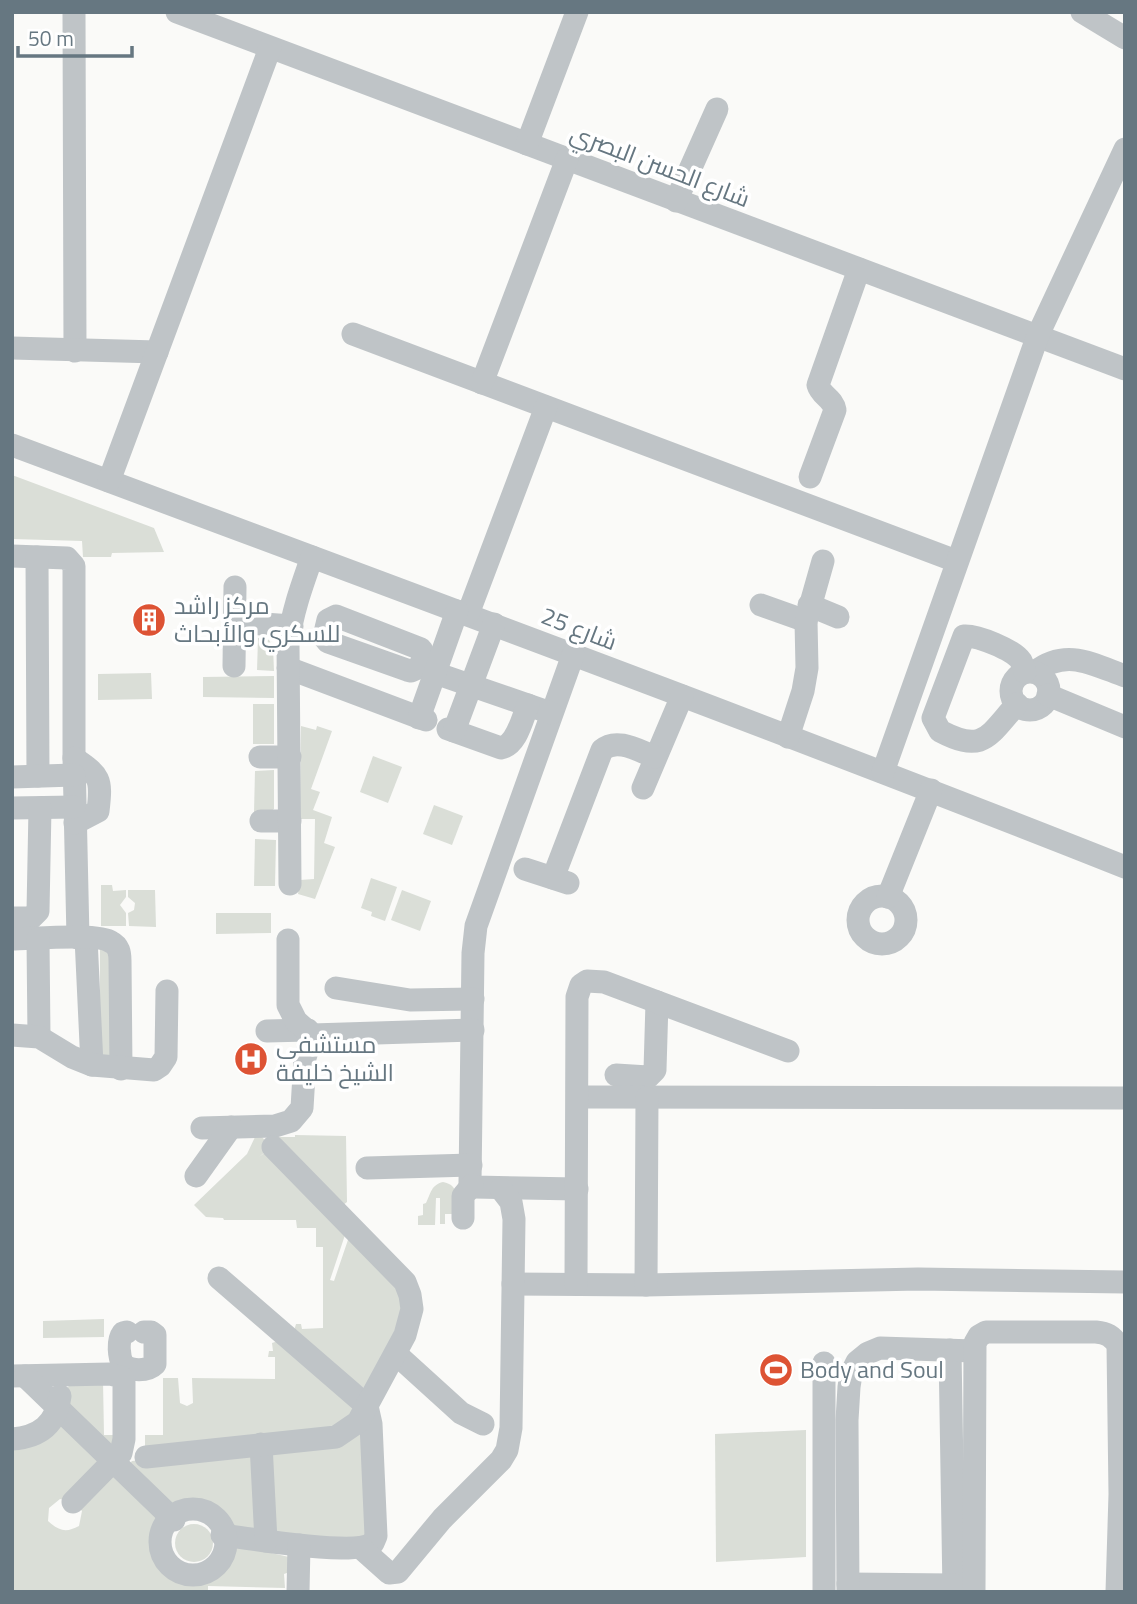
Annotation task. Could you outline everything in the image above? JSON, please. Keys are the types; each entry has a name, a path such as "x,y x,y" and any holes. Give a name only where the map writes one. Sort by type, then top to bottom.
{"street":[{"path":"74,12 75,351"},
{"name":"شارع الحسن البصري","path":"177,12 1125,369"},
{"path":"1082,12 1125,38"},
{"path":"527,144 572,14"},
{"path":"109,481 270,48"},
{"path":"676,201 717,109"},
{"path":"883,772 1038,335 1125,149"},
{"path":"482,383 567,159"},
{"path":"810,477 835,410 834,404 820,391 818,385 859,269"},
{"path":"352,334 956,561"},
{"path":"12,348 157,352"},
{"path":"288,668 423,719 432,667 462,613 546,407"},
{"name":"شارع 25","path":"12,445 494,624 931,790 1125,867"},
{"path":"12,556 67,558 74,565 74,767"},
{"path":"37,557 38,776"},
{"path":"290,884 288,644 292,626 301,616 316,559"},
{"path":"788,737 803,691 807,668 807,613 823,561"},
{"path":"234,587 234,666"},
{"path":"761,605 838,617"},
{"path":"234,622 292,626"},
{"path":"494,624 451,730 507,748 527,705"},
{"path":"1017,704 985,739 979,742 965,741 940,731 933,718 964,636 972,636 1010,651 1030,672 1043,677 1048,685 1044,704 1035,709 1026,709 1017,704 1012,695 1012,686 1017,677 1030,672 1045,664 1058,659 1071,659 1125,676"},
{"path":"463,1219 463,1196 471,1175 474,939 480,912 573,655"},
{"path":"432,667 471,685 551,713"},
{"path":"1048,695 1125,727"},
{"path":"643,788 682,696"},
{"path":"525,869 560,881 603,750 608,745 616,743 655,757"},
{"path":"260,757 290,757"},
{"path":"12,776 38,776 74,767 96,775 99,783 98,811 75,815 40,808 12,808"},
{"path":"888,897 931,790"},
{"path":"12,918 31,918 38,911 40,808"},
{"path":"75,815 92,1065"},
{"path":"261,821 290,821"},
{"path":"12,939 82,938 108,940 115,944 120,951 121,1069"},
{"path":"38,939 39,1037"},
{"path":"288,940 288,1005 296,1021 310,1033"},
{"path":"576,1284 578,990 581,985 593,980 617,987 788,1051"},
{"path":"336,988 410,1000 473,999"},
{"path":"12,1035 39,1037 72,1057 92,1065 154,1070 166,1057 167,991"},
{"path":"361,993 365,1034"},
{"path":"617,1075 648,1077 656,1070 657,1002"},
{"path":"267,1031 365,1034 473,1030"},
{"path":"202,1128 284,1125 298,1115 303,1099 305,1058 310,1033"},
{"path":"578,1097 1125,1098"},
{"path":"646,1285 647,1098"},
{"path":"196,1176 231,1127"},
{"path":"146,1457 336,1437 358,1422 405,1335 412,1309 411,1295 405,1282 273,1147"},
{"path":"361,1548 389,1573 398,1572 429,1534 501,1460 507,1450 511,1428 513,1210 507,1195 501,1189 471,1175 368,1168"},
{"path":"501,1189 577,1189"},
{"path":"219,1278 367,1406 371,1424 376,1536 373,1543 361,1548 266,1542 224,1535"},
{"path":"513,1284 646,1285 918,1279 1125,1282"},
{"path":"19,1376 110,1374 123,1372 149,1369 155,1364 155,1335 151,1332 122,1333 121,1362 123,1372 126,1388 121,1453 73,1502"},
{"path":"974,1351 880,1348 868,1353 858,1362 851,1374 847,1420 848,1588 961,1589 963,1456 975,1343 979,1336 986,1332 1105,1332 1113,1337 1118,1345 1122,1404 1122,1494 1117,1592"},
{"path":"950,1350 963,1456"},
{"path":"396,1354 461,1413 483,1424"},
{"path":"824,1363 824,1592"},
{"path":"12,1439 36,1435 58,1410 63,1375"},
{"path":"19,1376 114,1461 173,1519"},
{"path":"823,1420 847,1420"},
{"path":"261,1444 266,1542"},
{"path":"199,1510 216,1518 224,1535 224,1555 212,1570 193,1576 184,1574 167,1563 162,1554 161,1535 179,1512 199,1510"},
{"path":"298,1592 299,1545"}],"shaded area":[{"path":"12,475 154,528 164,552 112,553 111,557 83,557 82,541 12,539"},
{"path":"258,638 269,640 273,647 274,671 257,670"},
{"path":"151,673 152,699 98,700 98,674"},
{"path":"274,676 274,698 203,697 203,677"},
{"path":"253,704 274,704 274,744 253,744"},
{"path":"301,726 316,730 317,726 332,731 311,789 320,792 313,810 332,817 324,843 335,847 315,899 298,894 300,880 314,879 315,819 300,819"},
{"path":"373,756 402,767 388,803 360,792"},
{"path":"274,770 274,809 270,812 254,812 255,771"},
{"path":"434,805 463,816 452,845 423,834"},
{"path":"255,839 276,840 275,886 254,886"},
{"path":"371,878 397,887 385,921 371,916 372,912 361,908"},
{"path":"101,885 112,885 113,891 126,890 126,897 120,905 126,913 126,926 101,926"},
{"path":"128,890 155,890 156,927 129,926 128,913 134,910 135,903 128,897"},
{"path":"402,890 431,901 420,931 391,920"},
{"path":"216,913 271,913 271,933 216,934"},
{"path":"100,948 110,949 111,1055 105,1057 100,1053"},
{"path":"346,1136 347,1202 338,1209 269,1137"},
{"path":"255,1137 262,1137 271,1147 259,1157 271,1148 348,1226 330,1280 334,1281 351,1231 409,1297 371,1393 292,1338 296,1324 301,1324 302,1329 323,1328 323,1247 316,1247 316,1228 297,1228 296,1220 224,1220 206,1217 194,1205 247,1154"},
{"path":"443,1182 455,1190 457,1214 445,1214 445,1224 440,1224 440,1198 436,1198 435,1225 418,1225 418,1216 423,1215 423,1204 434,1187"},
{"path":"104,1319 104,1337 43,1338 43,1321"},
{"path":"284,1339 356,1401 352,1424 145,1453 145,1435 163,1435 163,1378 178,1378 180,1403 187,1406 193,1403 192,1378 275,1379 275,1357 268,1357 269,1351 273,1351 272,1343"},
{"path":"103,1381 104,1435 118,1435 114,1448 73,1417 66,1390 71,1383"},
{"path":"63,1421 108,1464 70,1501 60,1499 49,1508 48,1521 59,1529 70,1530 79,1526 82,1511 74,1503 110,1468 164,1521 159,1540 161,1556 171,1568 184,1576 198,1577 212,1573 223,1562 228,1543 289,1557 292,1571 284,1574 285,1588 208,1586 208,1592 12,1592 12,1444"},
{"path":"361,1421 372,1538 269,1537 269,1448"},
{"path":"806,1430 806,1557 716,1562 715,1434"},
{"path":"251,1448 263,1532 222,1525 212,1515 200,1509 187,1509 173,1514 130,1463 132,1461"},
{"path":"194,1524 208,1529 213,1543 208,1557 194,1562 180,1557 175,1543 180,1529"}],"place":[{"name":"مركز راشد للسكري والأبحاث","path":"149,620"},
{"name":"مستشفى الشيخ خليفة","path":"251,1059"},
{"name":"Body and Soul","path":"776,1370"}]}
